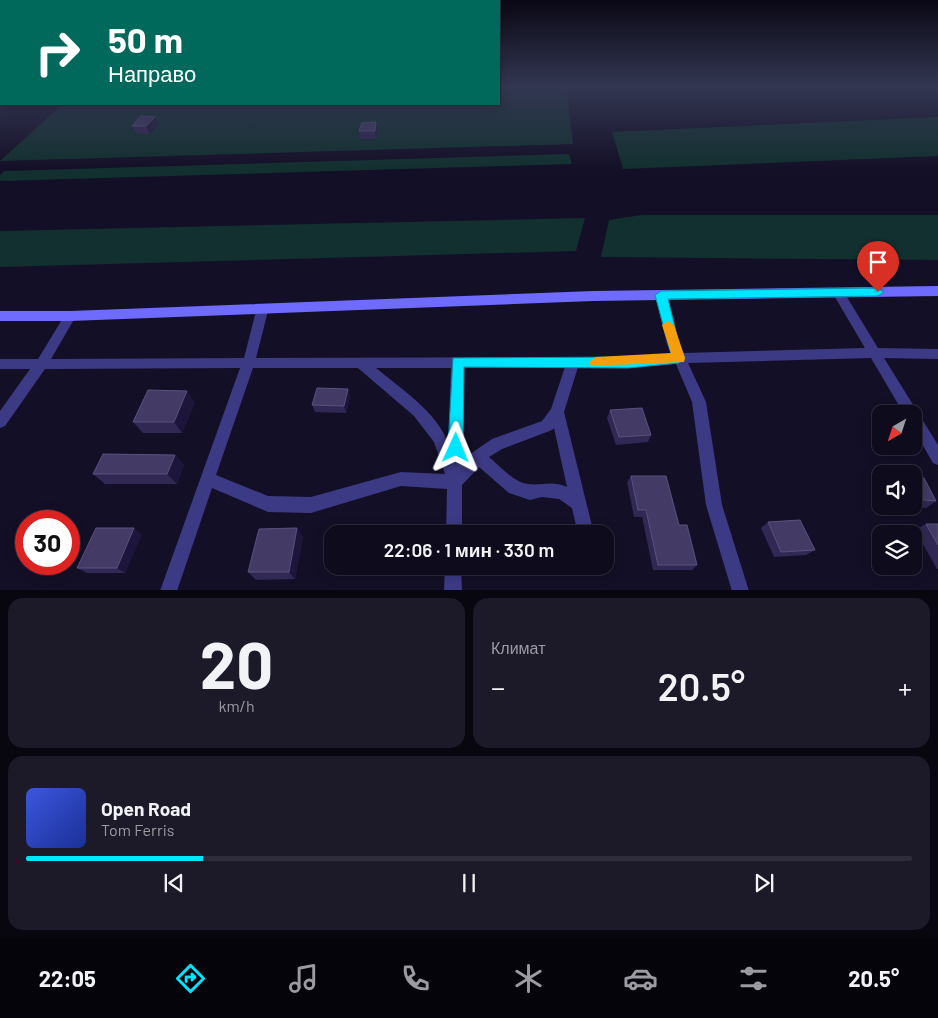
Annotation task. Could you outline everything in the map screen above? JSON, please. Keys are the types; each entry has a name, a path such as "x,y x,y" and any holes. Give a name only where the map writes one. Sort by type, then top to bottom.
{"main road":[{"path":"0,316 70,316 263,307 661,295 938,291"}],"street":[{"path":"838,292 906,405"},
{"path":"661,295 673,344 699,402 714,505 741,590"},
{"path":"168,590 248,364 263,307"},
{"path":"0,422 41,364 70,316"},
{"path":"0,364 363,365 457,362 628,362 679,358 874,352 938,354"},
{"path":"454,525 457,362"},
{"path":"455,482 478,457 497,444 547,426 557,412 573,362"},
{"path":"363,365 419,412 440,439 455,482"},
{"path":"557,412 584,525"},
{"path":"922,431 938,458"},
{"path":"478,457 514,488 530,492 542,490 561,492 578,503"},
{"path":"207,478 268,504 311,505 402,479 455,482"},
{"path":"453,575 453,590"}],"green space":[{"path":"51,115 569,115 573,144 0,161"},
{"path":"938,117 938,156 623,169 612,132"},
{"path":"569,154 572,164 0,181 0,175 4,171"},
{"path":"641,215 938,215 938,260 601,257 609,220"},
{"path":"585,218 576,251 0,267 0,231"}],"building":[{"path":"141,116 155,117 146,126 132,126"},
{"path":"376,122 375,131 359,131 362,123"},
{"path":"317,388 348,389 344,406 312,405"},
{"path":"148,390 187,391 174,422 133,422"},
{"path":"642,408 651,435 619,437 610,410"},
{"path":"103,454 175,455 167,474 93,474"},
{"path":"631,476 666,476 679,525 687,525 697,565 658,565 646,510 638,510"},
{"path":"922,478 924,478 936,501 922,500"},
{"path":"800,520 815,550 781,552 768,522"},
{"path":"926,524 938,524 938,545"},
{"path":"96,528 134,528 117,568 80,568 80,562"},
{"path":"297,528 289,572 248,572 259,529"}],"slow traffic":[{"path":"596,362 628,362 679,358 668,325"}],"route":[{"path":"456,448 457,362 628,362 679,358 673,344 661,295 878,292"}]}
